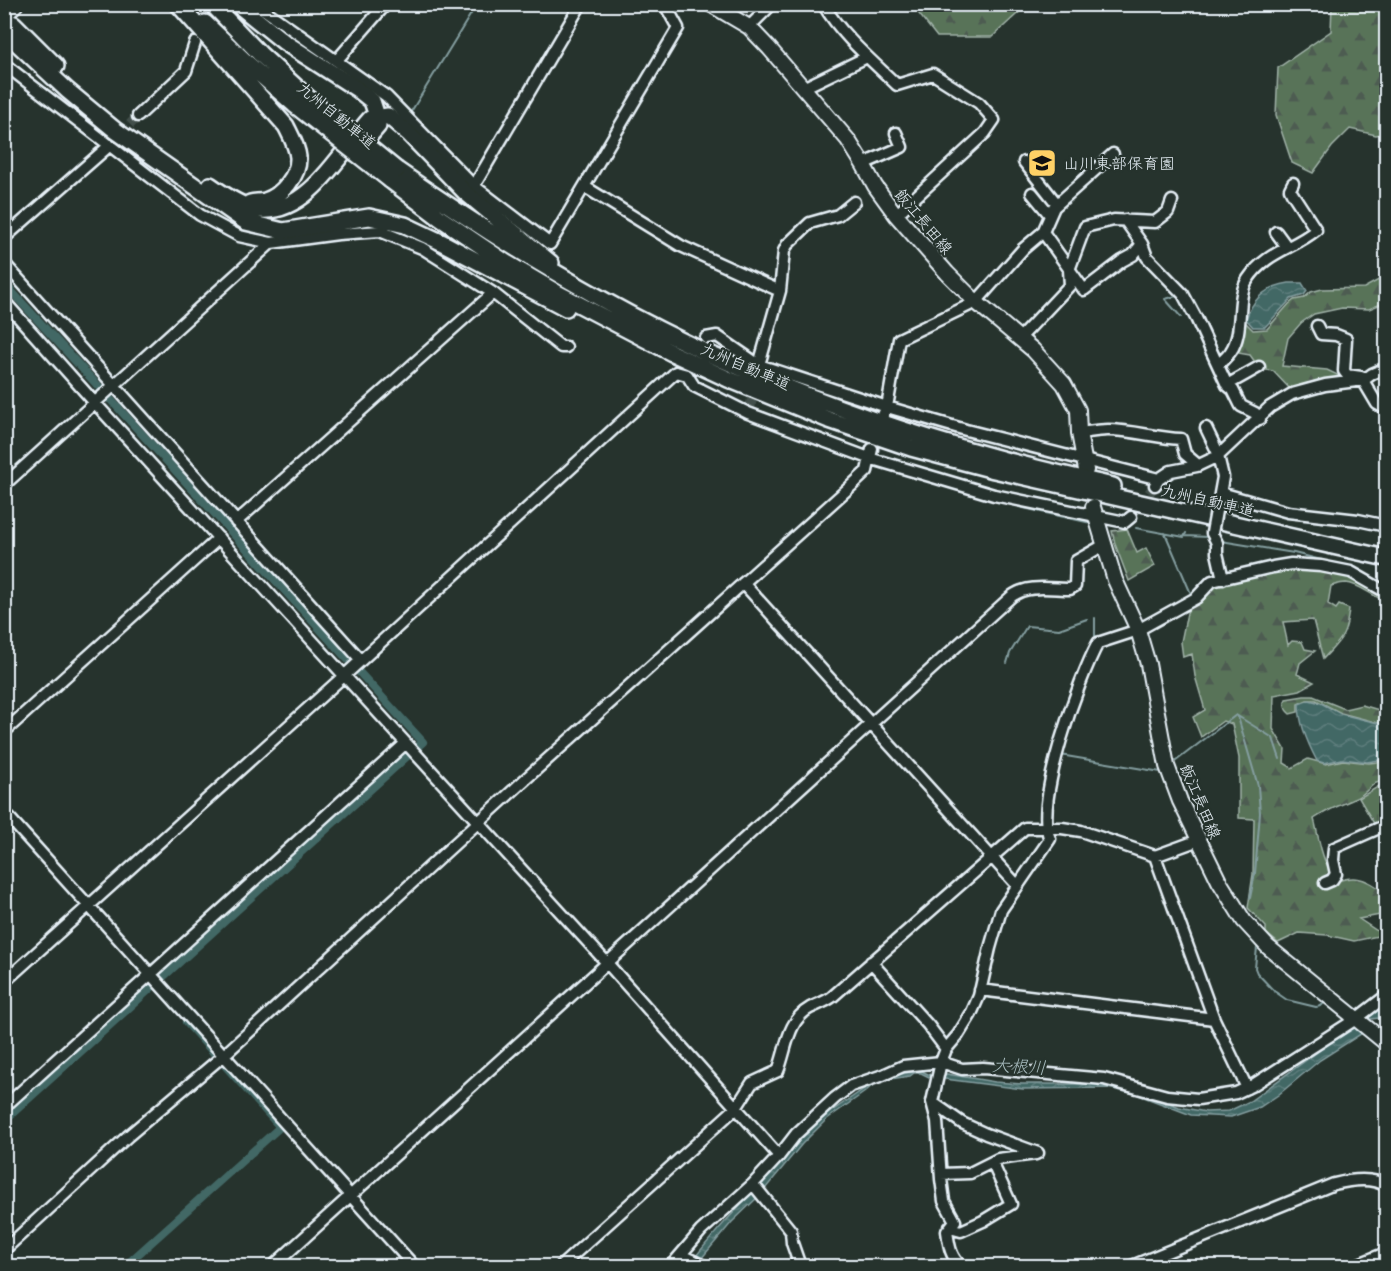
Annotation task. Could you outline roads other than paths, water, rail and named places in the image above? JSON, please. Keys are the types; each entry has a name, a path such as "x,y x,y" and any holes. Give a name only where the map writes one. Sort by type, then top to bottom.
{"highway":[{"path":"178,4 286,126 294,142 298,158 295,174 283,189 266,201 250,203 227,197"},
{"name":"九州自動車道","path":"188,4 248,64 301,101 394,175 440,218 506,262 641,338 728,379 829,420 921,451 994,470 1386,558"},
{"name":"九州自動車道","path":"212,4 261,54 301,101"},
{"path":"231,213 248,218 268,218 296,211 323,190 378,126 372,101 284,42 237,4"},
{"path":"4,18 14,24 76,87 122,124 227,197 258,210 281,209 297,201 317,184 370,118 388,116 466,193 542,254 568,280"},
{"path":"4,28 6,33 68,91 100,117 231,213 252,224 283,231 369,217 405,225 543,297 670,356 728,379"},
{"name":"九州自動車道","path":"394,175 516,250 630,314 734,365 832,405 915,434 995,458 1175,502 1386,548"}],"main road":[{"path":"4,18 16,4"},
{"name":"飯江長田線","path":"714,5 749,27 848,140 875,186 896,215 947,273 976,302 1033,350 1064,384 1078,410 1079,433 1085,465"},
{"name":"飯江長田線","path":"1095,512 1115,580 1138,630 1148,664 1167,766 1180,801 1218,880 1254,933 1289,965 1386,1042"}],"street":[{"path":"337,60 386,4"},
{"path":"474,186 581,4"},
{"path":"262,6 386,96 474,186 550,244 678,28 668,10 670,4"},
{"path":"749,27 772,4"},
{"path":"823,4 832,20 867,57 897,84 933,74 979,103 994,120 985,133 896,215"},
{"path":"138,116 186,71 195,43"},
{"path":"803,88 867,57"},
{"path":"4,64 200,215 239,236 271,243 380,231 422,248 493,292 561,347 566,347"},
{"path":"863,164 902,147 896,133"},
{"path":"4,238 109,146"},
{"path":"885,411 899,339 976,302 1023,249 1044,232 1057,204 1113,154"},
{"path":"1024,162 1057,204"},
{"path":"1218,365 1231,352 1236,339 1247,280 1271,255 1316,230 1290,189 1293,183"},
{"path":"585,187 681,246 780,291"},
{"path":"1032,193 1050,215"},
{"path":"1019,339 1070,285 1069,270 1085,228 1114,220 1155,222 1168,212 1172,201"},
{"path":"759,365 780,291 784,251 787,244 810,223 838,215 854,202"},
{"path":"1125,220 1142,244 1147,257 1183,294 1227,385 1233,390 1240,406 1255,413 1260,419"},
{"path":"1044,232 1084,290 1122,261 1134,255 1142,244"},
{"path":"1276,232 1287,247"},
{"path":"4,485 271,243"},
{"path":"4,264 361,660"},
{"path":"236,522 493,292"},
{"path":"4,301 607,963 779,1156"},
{"path":"1317,326 1321,334 1336,334 1346,339 1344,371 1347,375 1359,376 1364,380 1377,404 1386,409"},
{"path":"706,338 717,336 759,365 885,411 966,430 1085,465 1157,482 1171,471 1198,465 1219,456 1270,407 1292,394 1325,385 1364,380 1386,368"},
{"path":"1227,385 1259,367"},
{"path":"4,982 345,675 676,372 687,375 694,386 749,410 994,495 1095,512 1125,522 1131,517"},
{"path":"1206,428 1219,456 1223,477 1212,533 1217,543 1218,561 1223,579"},
{"path":"1079,433 1108,430 1132,432 1155,438 1181,439 1185,454 1198,465"},
{"path":"4,1250 128,1136 224,1055 867,471 871,454"},
{"path":"1220,496 1271,508 1386,526"},
{"path":"4,732 219,538"},
{"path":"273,1266 869,724 1018,592 1029,589 1070,590 1075,586 1076,561 1104,545"},
{"path":"958,1266 950,1249 947,1231 955,1221 944,1201 937,1121 932,1102 946,1049 971,1014 980,990 1001,910 1050,839 1045,829 1046,812 1056,755 1087,664 1098,643 1138,630 1196,598 1212,581 1291,564 1321,566 1351,572 1386,592"},
{"path":"743,583 1017,885"},
{"path":"4,1107 406,743"},
{"path":"4,812 414,1266"},
{"path":"1325,883 1332,880 1336,874 1333,860 1334,848 1386,825"},
{"path":"561,1266 736,1108 752,1083 778,1071 789,1033 795,1021 810,1009 832,997 1025,828 1062,828 1081,831 1155,856 1199,840"},
{"path":"1155,856 1214,1019 1247,1088"},
{"path":"871,962 928,1025 946,1049"},
{"path":"980,990 1214,1019"},
{"path":"671,1266 701,1231 754,1185 796,1134 851,1086 903,1066 941,1062 962,1069 983,1068 1104,1079 1167,1095 1198,1099 1223,1096 1247,1088 1361,1023 1386,996"},
{"path":"932,1102 962,1123 1038,1153 998,1159 970,1173 940,1174"},
{"path":"950,1228 961,1231 1011,1204 992,1162"},
{"path":"1132,1266 1334,1184 1348,1181 1378,1181 1386,1186"},
{"path":"754,1185 791,1231 792,1243 800,1266"},
{"path":"1353,1266 1386,1253"},
{"path":"681,1255 704,1266"}],"water":[{"path":"1289,283 1302,283 1307,291 1304,295 1291,299 1265,327 1253,327 1246,319 1257,299 1274,287"},
{"path":"1309,700 1321,703 1341,714 1386,725 1386,759 1367,762 1342,759 1324,763 1317,761 1310,748 1299,711 1299,704"},
{"name":"大根川","path":"1386,1002 1386,1011 1379,1018 1371,1019 1364,1032 1320,1060 1260,1107 1231,1117 1191,1115 1136,1094 1107,1088 1023,1089 929,1077 921,1073 877,1081 827,1119 802,1144 760,1195 732,1222 695,1266 688,1266 802,1138 829,1113 877,1080 922,1071 930,1075 941,1073 1022,1084 1110,1084 1142,1092 1179,1107 1206,1112 1229,1111 1250,1101"}],"waterway":[{"path":"409,115 477,4"},
{"path":"4,283 423,742 4,1121"},
{"path":"1180,299 1177,296 1165,299 1181,317"},
{"path":"1019,507 1091,523"},
{"path":"1136,528 1184,537 1186,533"},
{"path":"1165,533 1192,596"},
{"path":"1185,536 1209,537"},
{"path":"1221,541 1294,553 1333,563"},
{"path":"1095,618 1095,636 1101,638"},
{"path":"1007,663 1010,653 1027,626 1059,629 1087,619"},
{"path":"1176,761 1236,715 1273,738 1280,759"},
{"path":"1238,717 1258,786 1260,813 1255,873 1250,898"},
{"path":"1060,755 1161,772"},
{"path":"1237,922 1257,947 1255,968 1257,973 1274,991 1287,1000 1316,1007 1326,1001"},
{"path":"1338,995 1360,1010"},
{"path":"125,1266 280,1127 186,1022"}],"tunnel":[{"path":"109,146 138,116"},
{"path":"750,408 755,385"},
{"path":"1131,517 1155,485"}],"place":[{"name":"山川東部保育園","path":"1042,163"}]}
